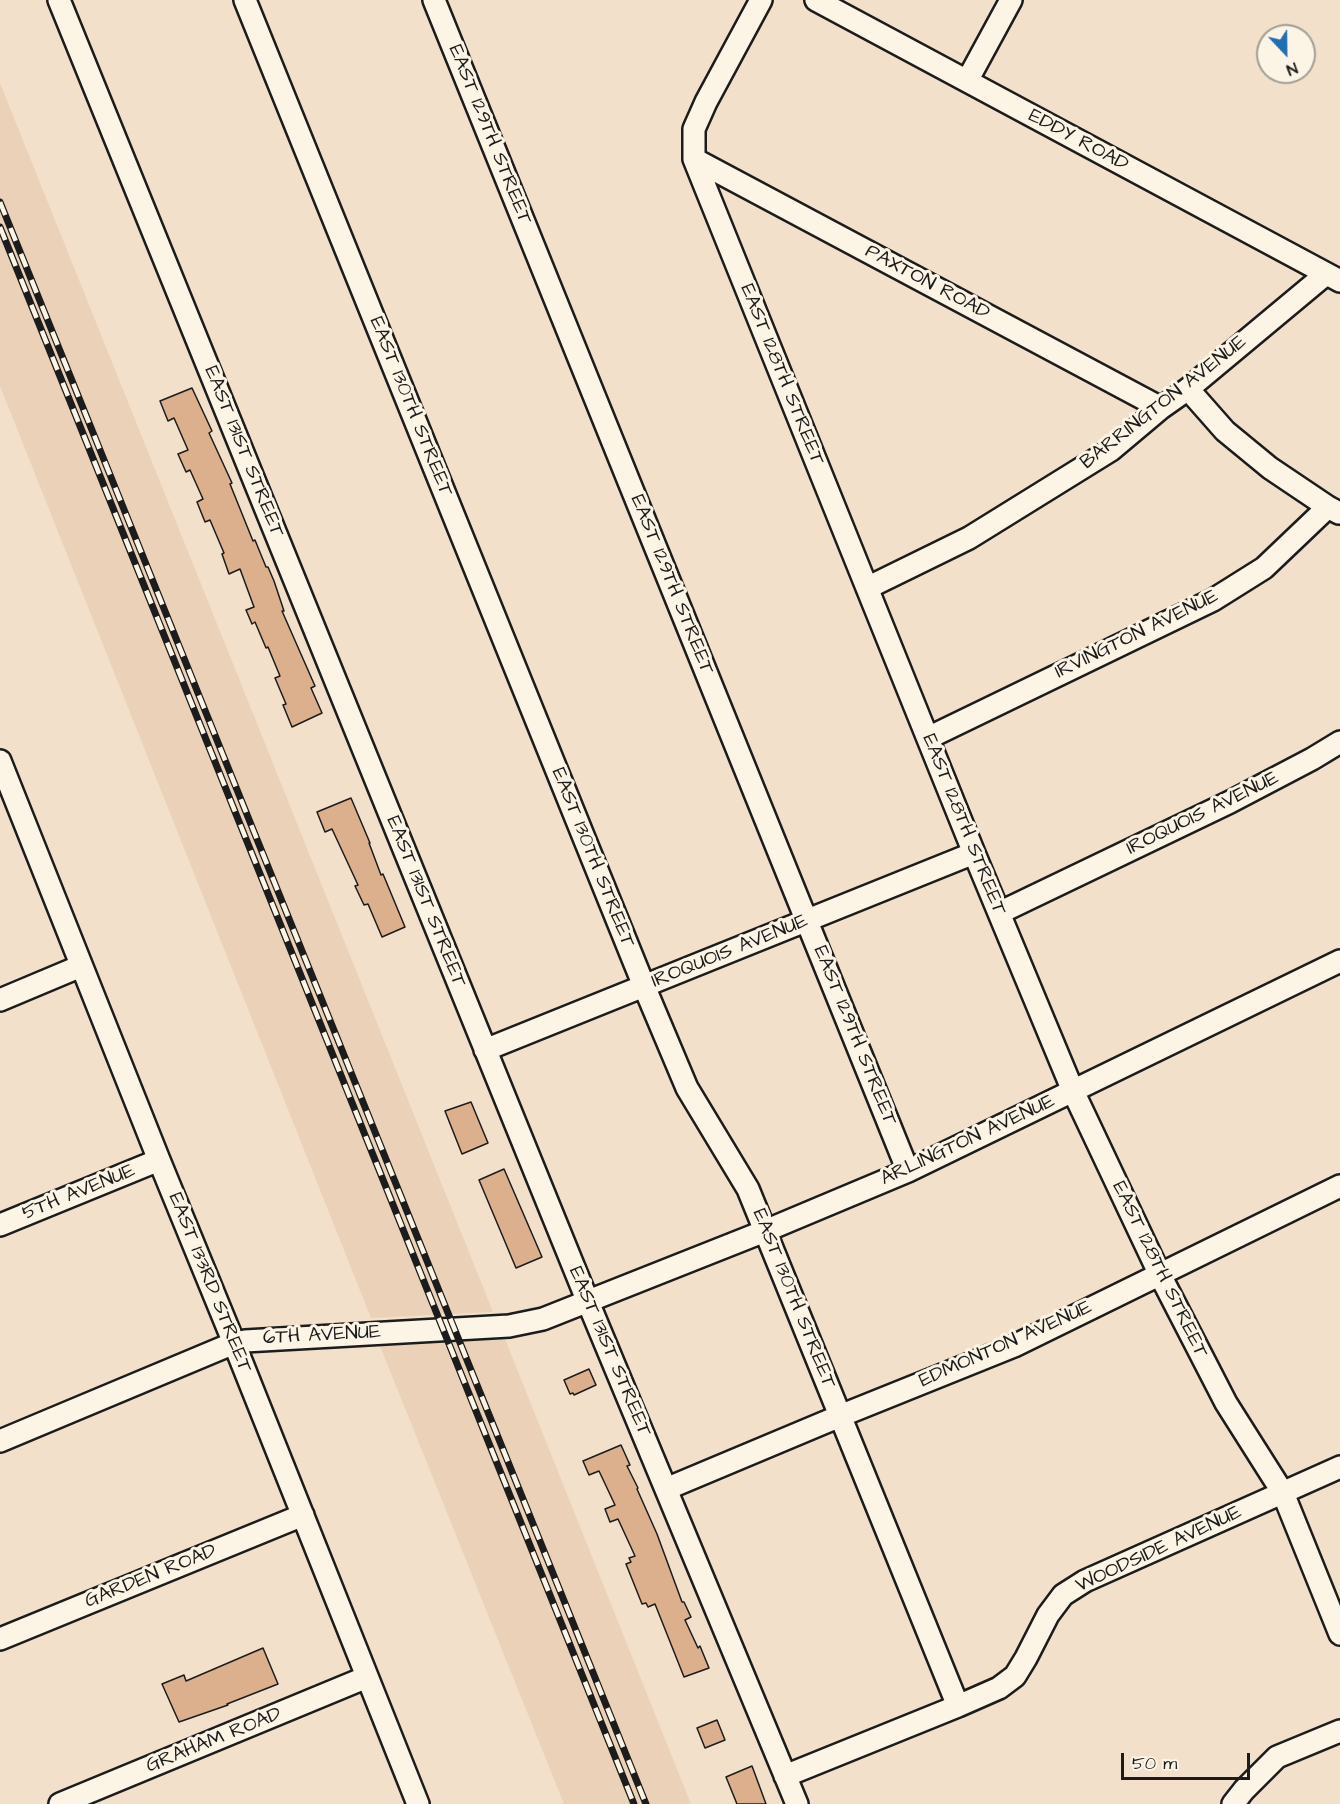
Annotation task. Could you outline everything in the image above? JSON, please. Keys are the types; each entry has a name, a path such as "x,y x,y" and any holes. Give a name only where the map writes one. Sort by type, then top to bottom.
{"street":[{"name":"EAST 131ST STREET","path":"59,0 588,1302 797,1804"},
{"name":"EAST 130TH STREET","path":"245,0 644,986 687,1088 748,1189 958,1706"},
{"name":"EAST 129TH STREET","path":"434,0 908,1171"},
{"name":"EAST 128TH STREET","path":"761,0 694,129 694,159 1072,1091 1160,1275 1226,1403 1283,1493 1340,1634"},
{"name":"EDDY ROAD","path":"816,0 1333,278"},
{"path":"967,81 1011,0"},
{"name":"PAXTON ROAD","path":"694,159 1161,408"},
{"name":"BARRINGTON AVENUE","path":"867,588 969,538 1111,450 1161,408 1333,278"},
{"path":"1188,389 1225,431 1270,468 1334,510"},
{"name":"IRVINGTON AVENUE","path":"928,738 1213,600 1264,568 1334,510"},
{"name":"IROQUOIS AVENUE","path":"999,913 1230,802 1340,742"},
{"name":"EAST 133RD STREET","path":"2,771 418,1804"},
{"name":"IROQUOIS AVENUE","path":"486,1050 974,853"},
{"name":"ARLINGTON AVENUE","path":"588,1302 908,1171 1340,961"},
{"path":"0,1000 81,966"},
{"name":"5TH AVENUE","path":"0,1226 159,1160"},
{"name":"EDMONTON AVENUE","path":"666,1489 1014,1346 1340,1186"},
{"name":"6TH AVENUE","path":"0,1441 234,1343 509,1326 543,1319 588,1302"},
{"name":"WOODSIDE AVENUE","path":"785,1776 999,1688 1015,1676 1048,1615 1064,1595 1085,1581 1340,1467"},
{"name":"GARDEN ROAD","path":"0,1639 303,1515"},
{"name":"GRAHAM ROAD","path":"60,1804 367,1677"},
{"path":"1233,1804 1276,1757 1340,1731"}],"shaded area":[{"path":"0,83 493,1312 371,1318 0,386"},
{"path":"505,1339 691,1804 564,1804 380,1346"}],"building":[{"path":"192,388 212,431 209,433 232,483 230,484 253,541 255,540 274,581 284,611 282,611 315,686 311,688 322,713 292,727 283,705 286,704 275,678 280,676 268,647 266,648 255,622 252,624 246,610 254,607 240,569 229,574 222,554 224,553 210,520 205,522 197,502 203,499 190,470 186,472 178,454 188,450 174,418 168,421 160,401"},
{"path":"351,798 381,875 383,874 405,927 382,937 368,904 364,905 355,886 358,885 332,829 325,832 317,812"},
{"path":"471,1102 488,1143 462,1154 445,1111"},
{"path":"504,1169 542,1257 516,1268 479,1180"},
{"path":"589,1369 596,1385 574,1395 570,1394 564,1380"},
{"path":"621,1445 630,1465 627,1466 657,1534 682,1602 691,1617 685,1620 709,1668 684,1677 655,1604 648,1607 646,1603 642,1604 626,1564 631,1562 629,1558 635,1556 618,1519 610,1522 605,1509 615,1505 599,1471 589,1475 583,1461"},
{"path":"263,1648 278,1684 179,1722 162,1684 184,1675 186,1681"},
{"path":"717,1720 725,1740 705,1748 697,1728"},
{"path":"752,1766 766,1804 737,1804 726,1777"}],"railway":[{"path":"0,202 646,1804"},
{"path":"0,227 634,1804"}]}
